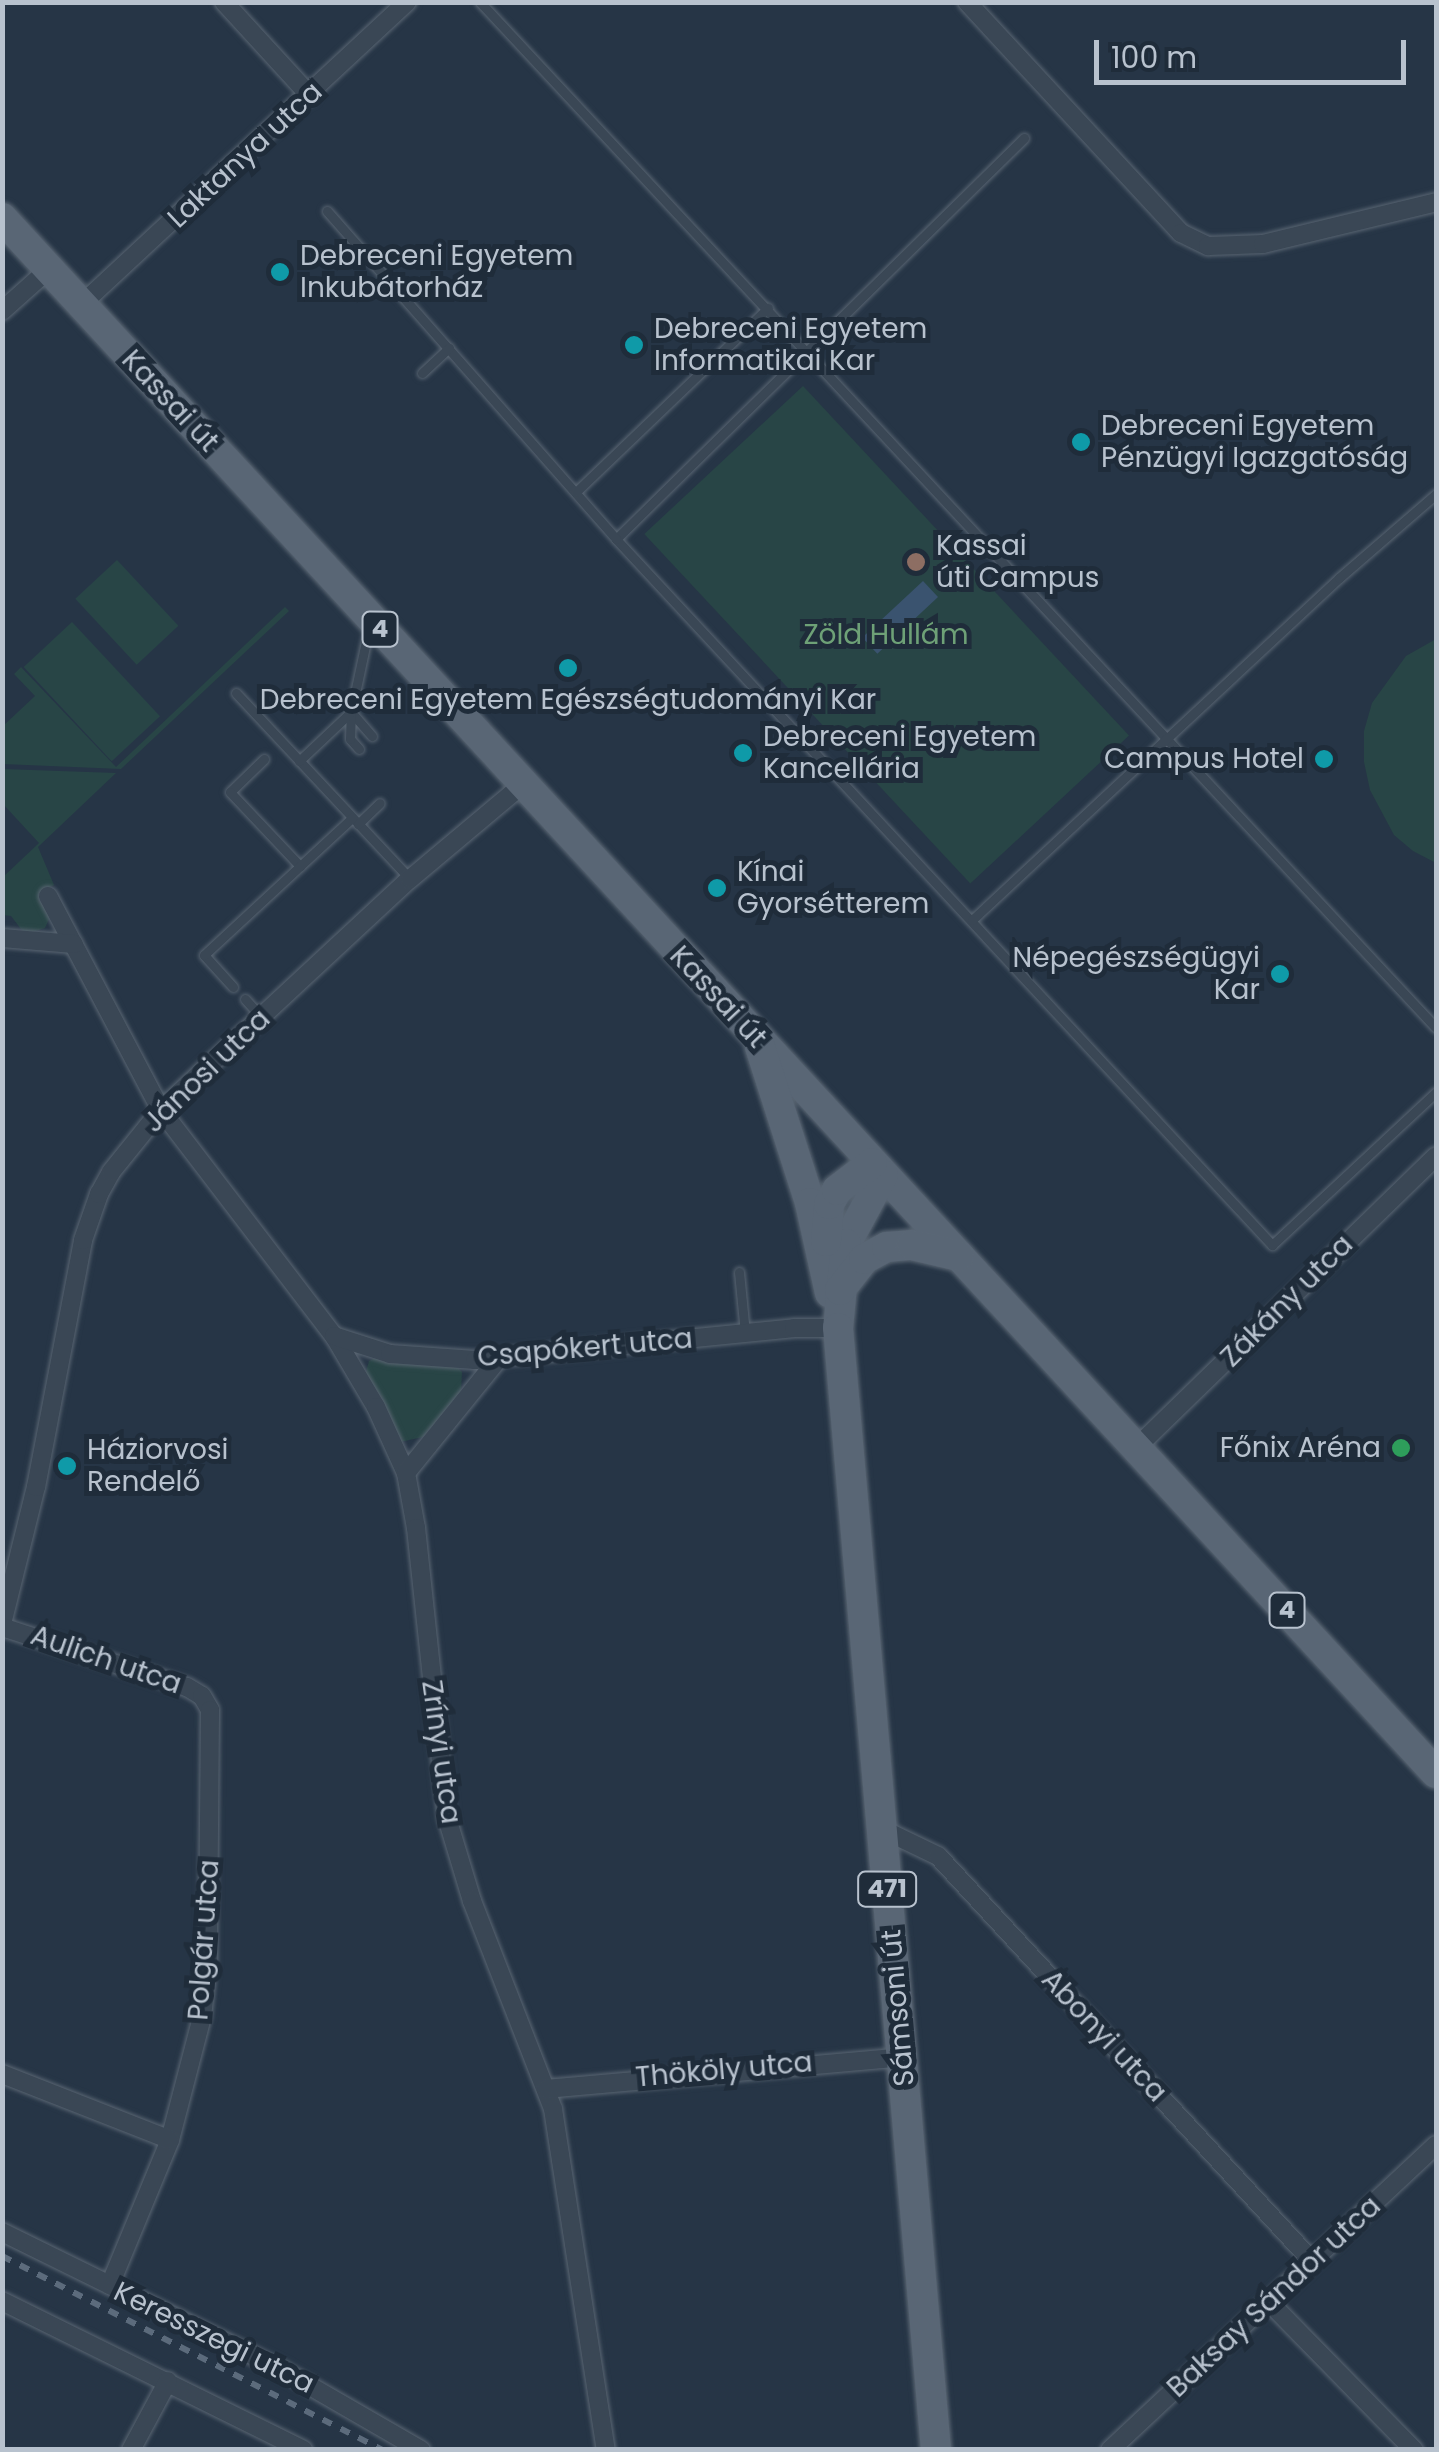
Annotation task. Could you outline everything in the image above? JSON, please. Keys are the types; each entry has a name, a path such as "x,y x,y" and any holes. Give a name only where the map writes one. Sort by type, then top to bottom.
{"main road":[{"name":"Kassai út","path":"2,218 1436,1773"},
{"path":"758,1039 834,1293"},
{"name":"Sámsoni út","path":"878,1169 850,1233 834,1293 936,2450"},
{"path":"834,1293 864,1259 886,1247 912,1245 960,1256"}],"street":[{"path":"224,2 310,96"},
{"name":"Laktanya utca","path":"82,304 407,2"},
{"path":"967,2 1181,233 1208,246 1263,244 1436,202"},
{"path":"2,311 49,269"},
{"name":"Jánosi utca","path":"2,1625 36,1488 89,1217 112,1172 160,1110 410,879 522,785"},
{"name":"Zrínyi utca","path":"48,896 160,1110 334,1336 376,1408 406,1473 416,1528 447,1818 472,1901 546,2089 563,2162 606,2450"},
{"path":"2,938 74,944"},
{"name":"Zákány utca","path":"1138,1446 1436,1156"},
{"name":"Csapókert utca","path":"334,1336 363,1349 403,1356 499,1358 745,1333 838,1328"},
{"path":"406,1473 499,1358"},
{"name":"Aulich utca","path":"2,1625 188,1687 206,1700"},
{"name":"Polgár utca","path":"110,2285 170,2140 206,1990 210,1715 206,1700"},
{"name":"Abonyi utca","path":"882,1829 938,1856 1312,2261"},
{"name":"Thököly utca","path":"546,2089 902,2058"},
{"path":"2,2074 170,2140"},
{"name":"Baksay Sándor utca","path":"1110,2450 1436,2145"},
{"name":"Keresszegi utca","path":"2,2232 320,2390 421,2450"},
{"name":"Keresszegi utca","path":"2,2301 302,2450"},
{"path":"1270,2302 1414,2450"},
{"path":"131,2450 168,2381"}],"lane":[{"path":"480,2 1436,1028"},
{"path":"616,539 1024,138"},
{"path":"327,210 616,539 1272,1244 1436,1092"},
{"path":"576,492 768,308"},
{"path":"422,373 449,348"},
{"path":"972,920 1436,494"},
{"path":"359,749 350,739 351,712 370,619"},
{"path":"236,693 410,879"},
{"path":"351,712 372,736"},
{"path":"299,761 351,712"},
{"path":"264,759 230,792 300,866"},
{"path":"233,986 204,955 300,866 380,804"},
{"path":"245,999 262,1017"},
{"path":"739,1272 745,1333"}],"green space":[{"name":"Zöld Hullám","path":"803,386 1129,736 970,884 644,534"},
{"path":"117,560 178,626 137,665 75,599"},
{"path":"285,607 289,611 121,769 3,764 3,726 35,696 14,674 21,667 116,767"},
{"path":"72,622 160,716 112,761 24,667"},
{"path":"1436,639 1436,863 1394,835 1370,790 1364,762 1364,731 1372,703 1406,656"},
{"path":"3,769 116,773 38,847 54,885 42,891 51,915 45,928 30,933 24,933 11,916 3,915 3,877 39,843 3,804"},
{"path":"377,1357 456,1366 462,1372 461,1392 423,1437 400,1442 365,1375 369,1361"}],"water":[{"path":"923,581 938,597 877,654 862,638"}],"railway":[{"path":"2,2256 383,2450"}],"place":[{"name":"Debreceni Egyetem Inkubátorház","path":"280,272"},
{"name":"Debreceni Egyetem Informatikai Kar","path":"634,345"},
{"name":"Debreceni Egyetem Pénzügyi Igazgatóság","path":"1081,442"},
{"name":"Kassai úti Campus","path":"916,562"},
{"name":"Debreceni Egyetem Egészségtudományi Kar","path":"568,668"},
{"name":"Debreceni Egyetem Kancellária","path":"743,753"},
{"name":"Campus Hotel","path":"1324,759"},
{"name":"Kínai Gyorsétterem","path":"717,888"},
{"name":"Népegészségügyi Kar","path":"1280,974"},
{"name":"Főnix Aréna","path":"1401,1448"},
{"name":"Háziorvosi Rendelő","path":"67,1466"}]}
